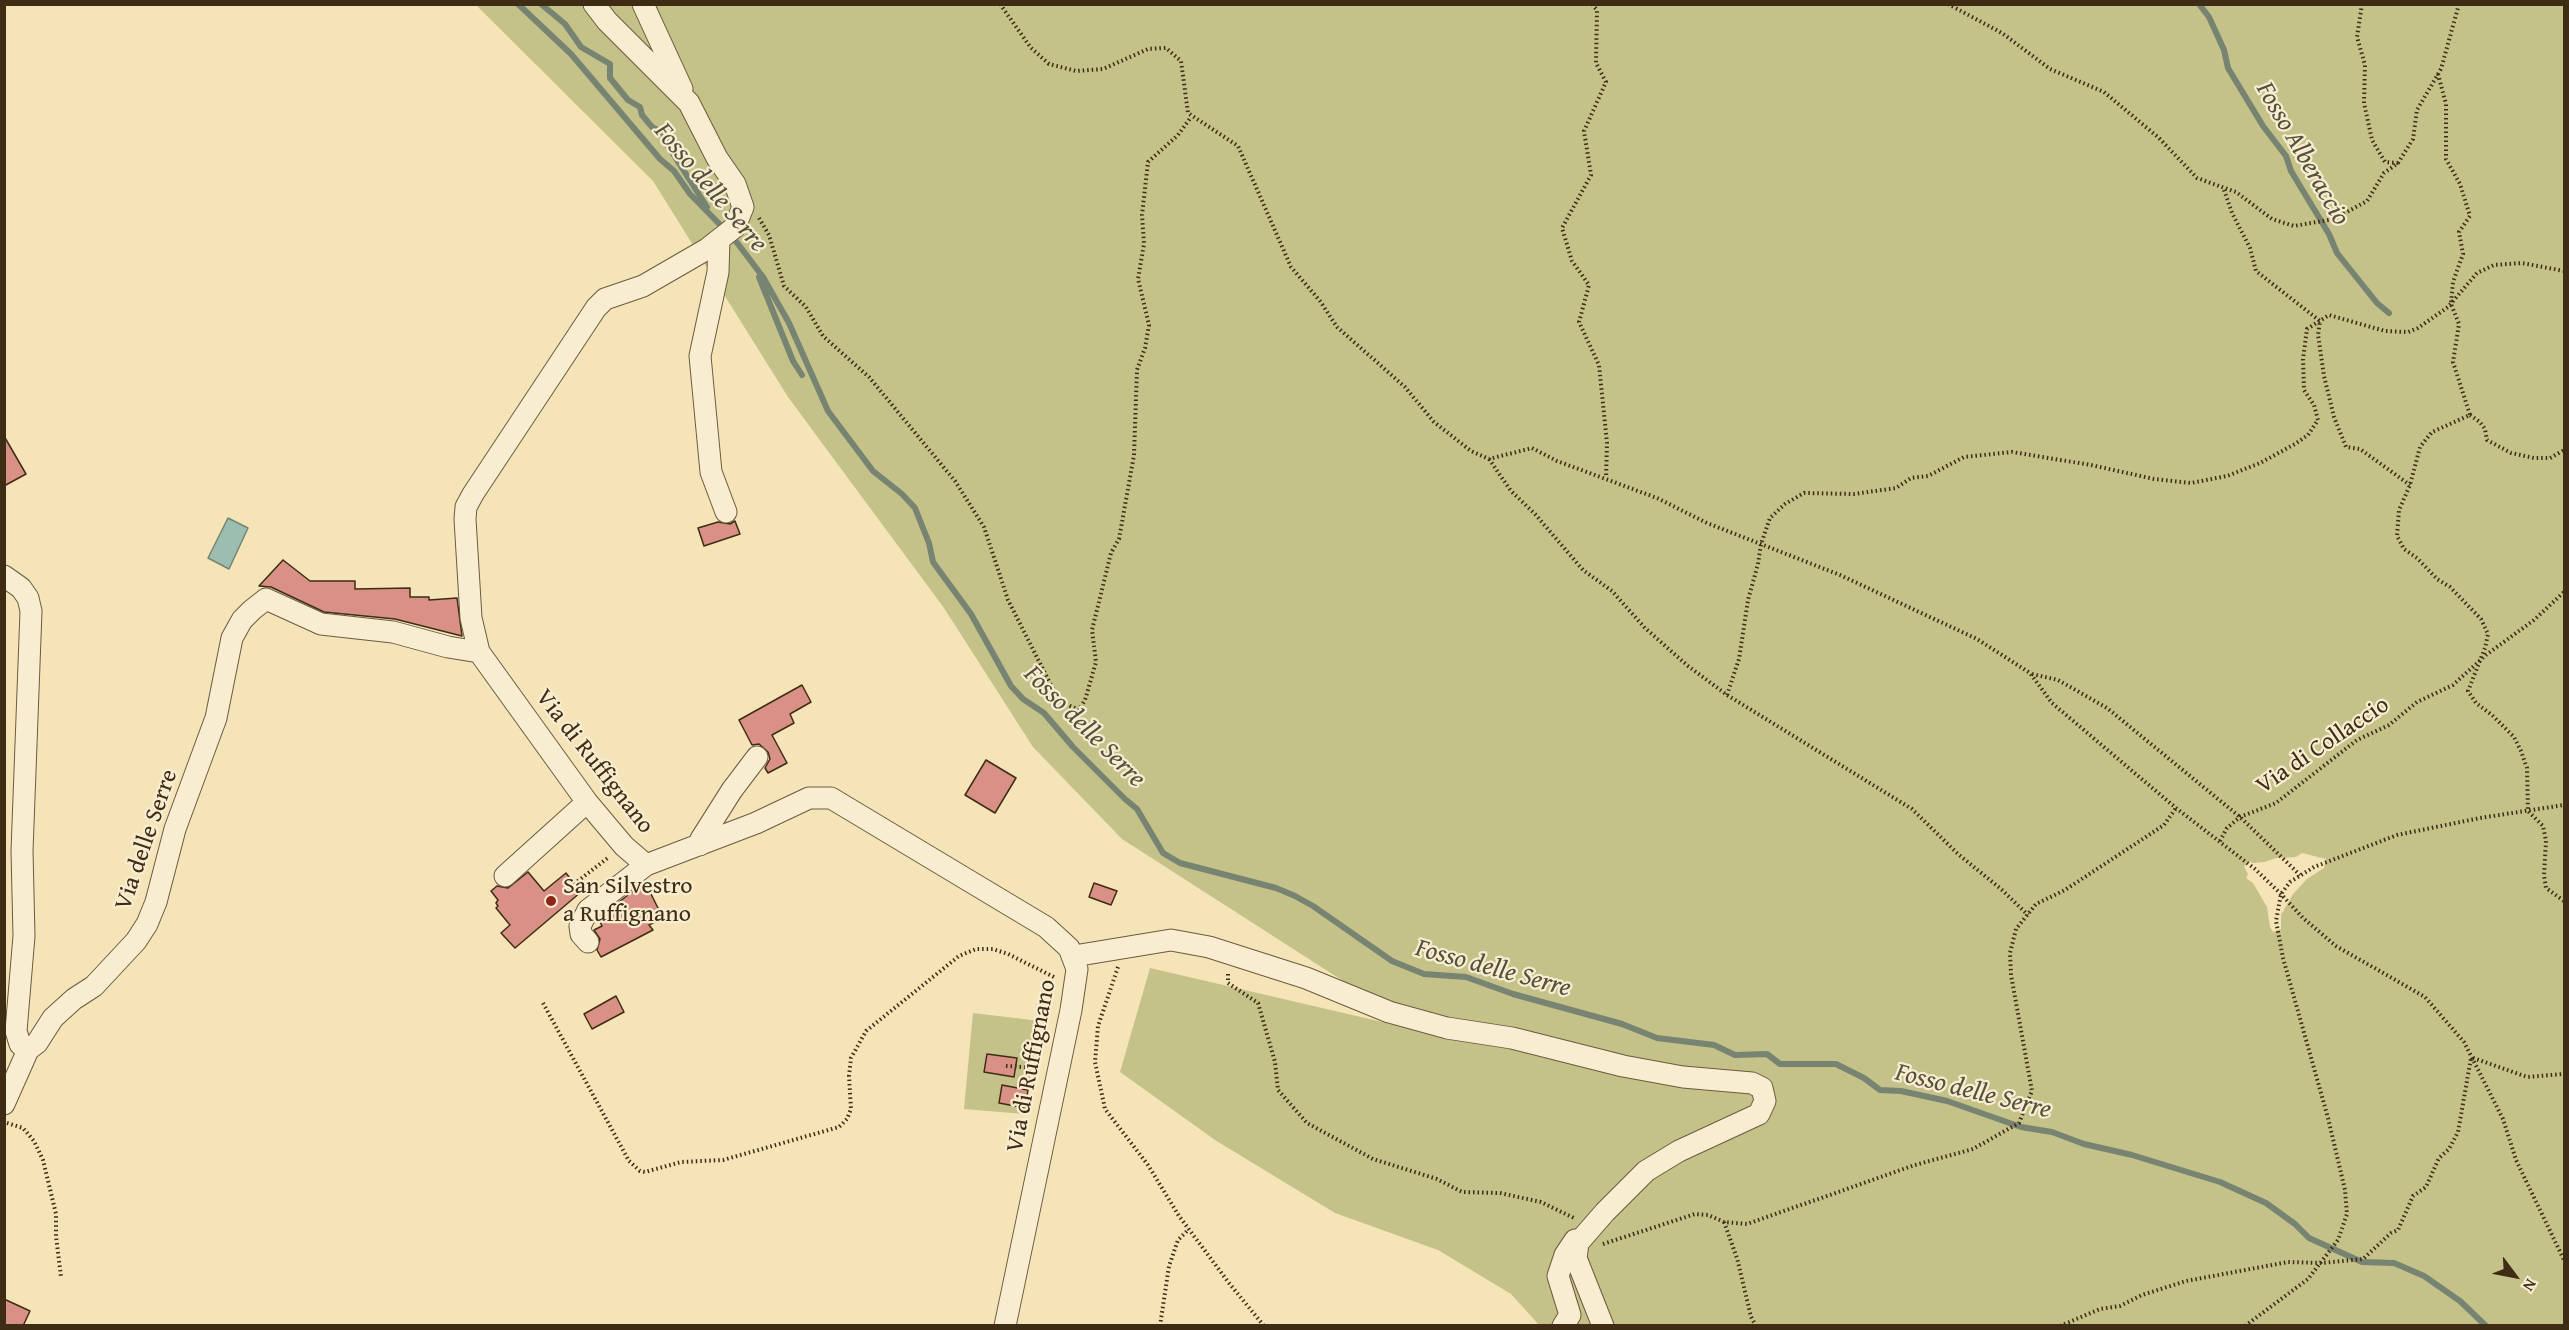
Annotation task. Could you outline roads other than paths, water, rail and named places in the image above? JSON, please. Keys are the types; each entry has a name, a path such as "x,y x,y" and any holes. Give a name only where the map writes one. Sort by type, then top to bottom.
{"street":[{"path":"594,4 607,21 689,103"},
{"path":"643,4 717,158 735,184 732,225 718,272 700,356 711,472 726,512"},
{"name":"Via di Ruffignano","path":"732,225 670,272 643,286 606,299 596,308 466,507 471,618 480,652 587,802 624,846 646,865 700,845 809,798 831,798 1046,927 1065,943 1075,964 1059,1070 1005,1326"},
{"path":"4,576 21,588 28,598 31,611 22,851 24,936 16,1031 20,1044 28,1050 4,1104"},
{"name":"Via delle Serre","path":"28,1050 37,1043 53,1018 74,999 94,986 136,942 147,924 156,902 175,829 216,718 232,638 242,620 252,609 266,599 321,624 393,632 448,647 480,652"},
{"path":"700,845 701,839 732,790 757,757"},
{"path":"505,876 587,802"},
{"path":"588,942 581,934 580,926 588,910 646,865"},
{"path":"1075,964 1123,947 1171,940 1228,954 1306,978 1389,1012 1447,1028 1512,1038 1623,1066 1683,1077 1752,1083 1762,1088 1765,1101 1759,1114 1679,1151 1646,1171 1578,1243 1576,1258 1603,1326"},
{"path":"1568,1322 1558,1276 1565,1256 1574,1241 1587,1232"}],"waterway":[{"name":"Fosso delle Serre","path":"518,4 571,54 660,159 674,171 690,194 735,240 763,277 789,323 828,411 873,471 902,494 915,508 929,543 933,562 971,614 1011,686 1023,699 1044,713 1073,747 1137,809 1163,853 1180,863 1276,888 1295,896 1392,961 1424,974 1466,977 1513,994 1622,1024 1657,1038 1714,1045 1735,1055 1767,1054 1780,1064 1836,1064 1864,1078 1880,1090 1901,1091 1947,1101 2021,1127 2052,1132 2084,1144 2132,1155 2220,1182 2266,1203 2295,1224 2309,1238 2362,1262 2394,1263 2424,1276 2460,1301 2486,1326"},
{"path":"541,4 565,24 581,47 610,64 610,78 628,100 640,107 642,115 652,127 663,133 668,146 707,207"},
{"name":"Fosso Alberaccio","path":"2199,4 2209,17 2224,50 2228,68 2263,126 2286,156 2291,171 2329,234 2337,253 2377,303 2389,313"},
{"path":"759,277 793,361 802,375"}],"place":[{"name":"San Silvestro a Ruffignano","path":"551,901"}]}
